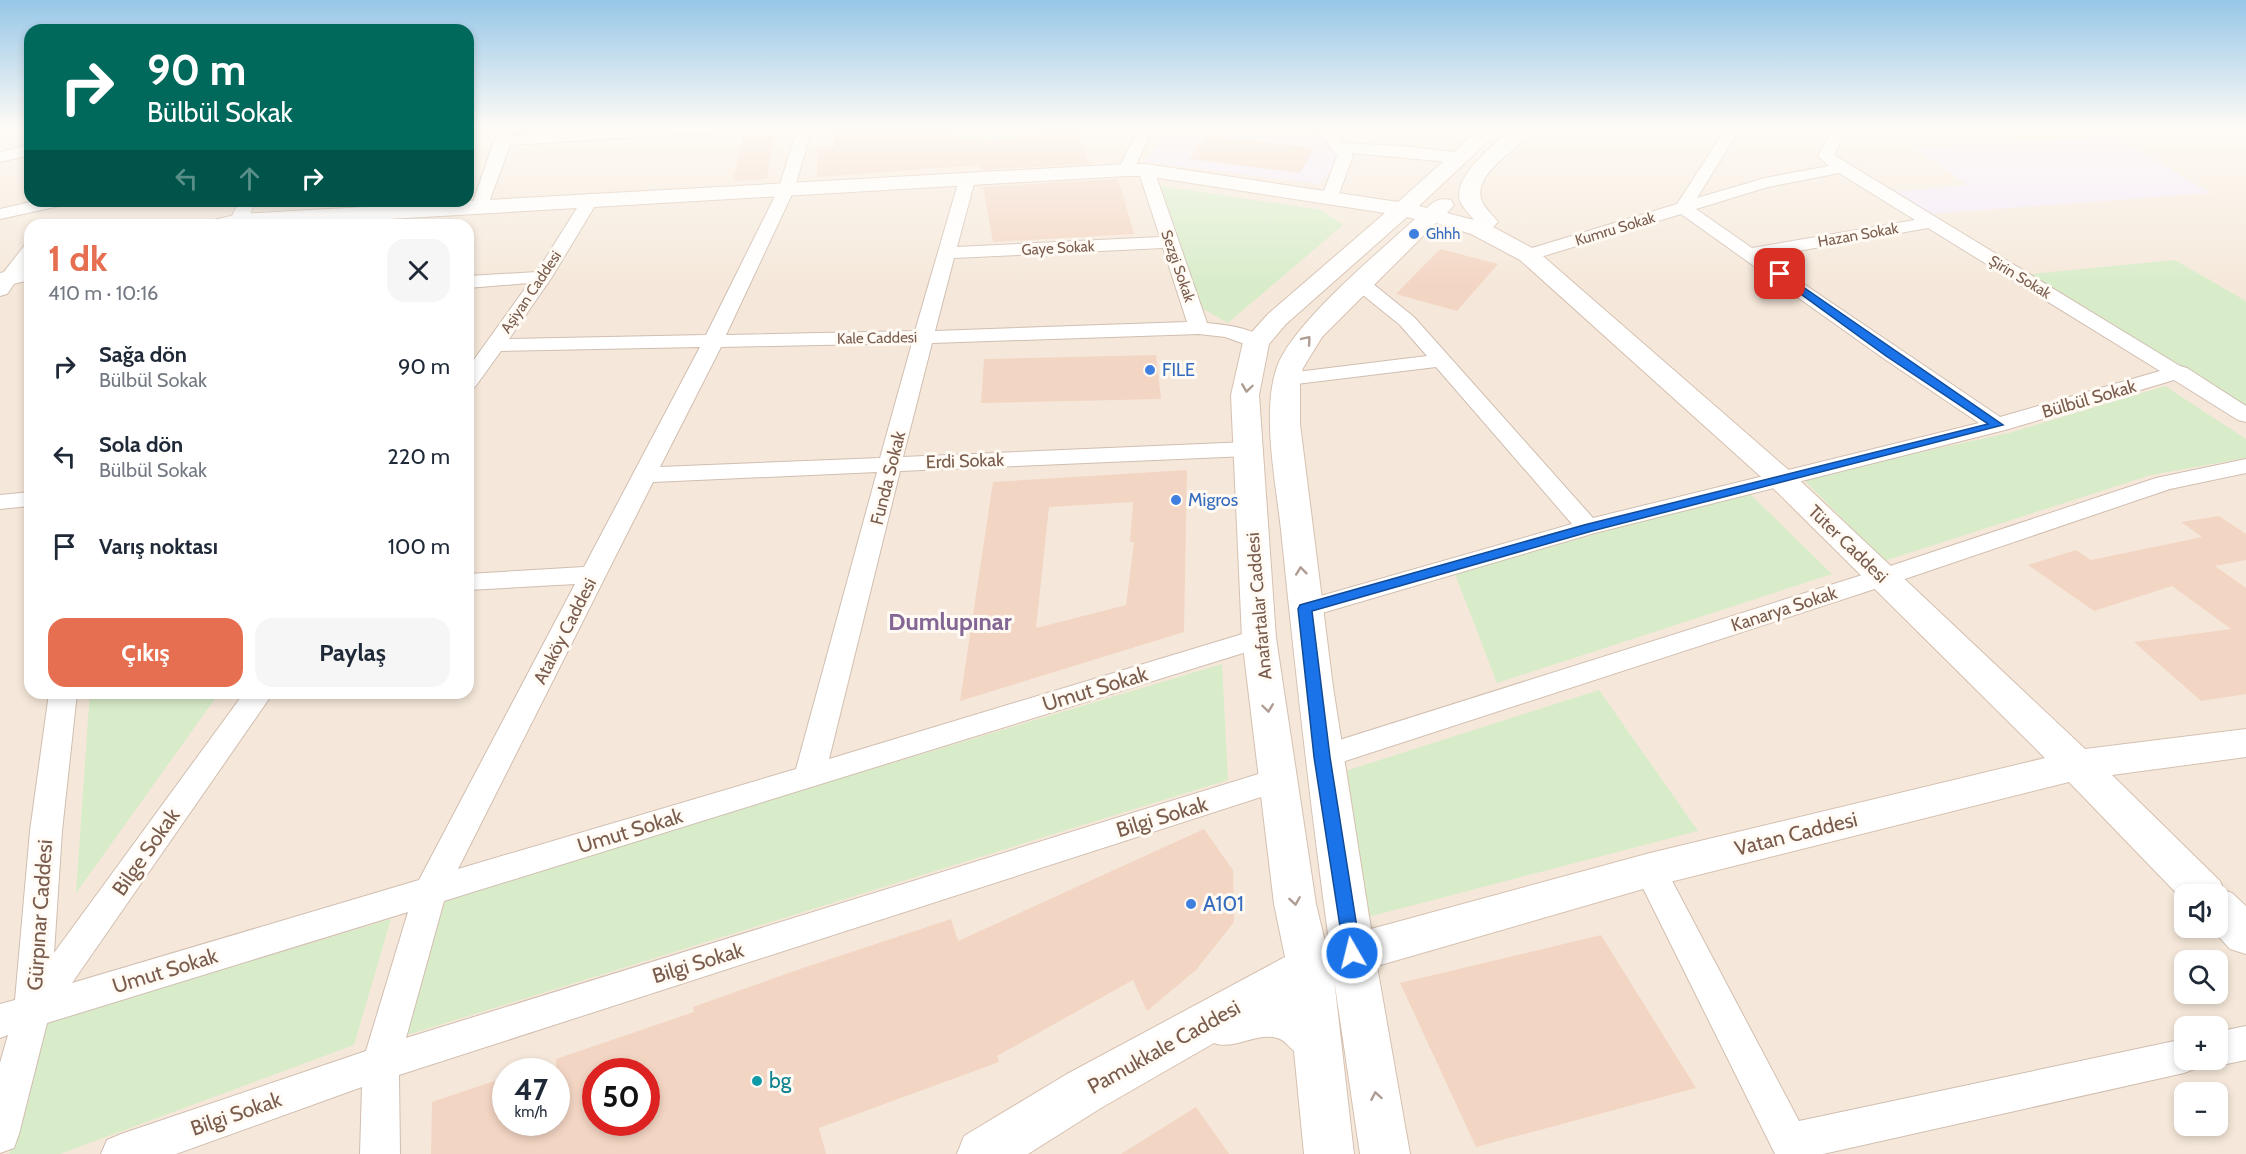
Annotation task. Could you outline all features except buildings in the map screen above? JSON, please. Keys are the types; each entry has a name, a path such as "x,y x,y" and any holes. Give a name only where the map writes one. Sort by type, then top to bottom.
{"street":[{"path":"480,205 490,179"},
{"name":"Ataköy Caddesi","path":"380,1154 381,1063 430,891 646,475 713,342 789,179"},
{"path":"474,205 986,179"},
{"name":"Sezgi Sokak","path":"1140,179 1170,242 1199,328"},
{"path":"1195,179 1329,199 1421,217 1487,222"},
{"path":"1329,199 1337,179"},
{"path":"1329,199 1422,182 1427,179"},
{"path":"1421,217 1446,179"},
{"path":"1256,342 1277,319 1359,267 1468,179"},
{"path":"1474,179 1468,191 1470,200 1487,222 1503,232 1521,250"},
{"path":"1701,179 1683,208 1890,354 1997,425"},
{"name":"Kumru Sokak","path":"1521,250 1786,179"},
{"name":"Şirin Sokak","path":"1859,179 1929,223 2180,372 2246,415"},
{"name":"Funda Sokak","path":"809,777 892,464 922,337 967,180"},
{"name":"Aşiyan Caddesi","path":"474,372 543,277 591,199"},
{"path":"1329,199 1353,206 1367,224 1367,234 1359,267 1302,344 1288,379 1286,391 1289,448 1322,757 1330,960 1385,1154"},
{"path":"236,218 393,207"},
{"path":"0,214 56,209"},
{"path":"1421,217 1440,229 1458,228 1475,231 1521,250"},
{"name":"Tüter Caddesi","path":"1421,217 1490,232 1521,250 1781,479 2077,765 2195,884"},
{"name":"Hazan Sokak","path":"1751,254 1929,223"},
{"name":"Gaye Sokak","path":"946,253 1170,242"},
{"path":"10,280 24,259"},
{"path":"1359,267 1588,527"},
{"path":"474,282 543,277"},
{"name":"Kale Caddesi","path":"495,345 922,337 1199,328 1229,331 1256,342"},
{"name":"Anafartalar Caddesi","path":"1256,342 1245,395 1259,638 1295,904 1330,960 1317,1041 1329,1154"},
{"path":"1288,379 1442,360"},
{"name":"Bülbül Sokak","path":"1305,609 1588,527 1997,425 2180,372"},
{"name":"Erdi Sokak","path":"646,475 1248,449"},
{"name":"Kanarya Sokak","path":"1322,757 1884,577 2164,483 2246,466"},
{"path":"0,502 24,500"},
{"path":"474,582 594,575"},
{"name":"Umut Sokak","path":"0,1021 809,777 1259,638"},
{"name":"Gürpınar Caddesi","path":"0,1134 32,1011 46,831 62,699"},
{"name":"Bilge Sokak","path":"32,1011 255,699"},
{"name":"Vatan Caddesi","path":"1330,960 1650,870 2077,765 2246,743"},
{"name":"Bilgi Sokak","path":"121,1154 381,1063 1278,780"},
{"path":"1650,870 1793,1148 2174,1058"},
{"path":"2228,917 2246,935"},
{"name":"Pamukkale Caddesi","path":"982,1154 1084,1091 1330,960"},
{"path":"1195,1031 1260,1016 1290,1018 1317,1041"},
{"path":"2228,1047 2246,1043"}],"shaded area":[{"path":"0,179 24,179 24,207 474,207 474,179 2246,179 2246,1154 0,1154"},
{"path":"1279,179 1324,179 1320,184"},
{"path":"1958,179 2187,179 2211,193 1927,214 1892,192 1967,185"}],"green space":[{"path":"1161,186 1321,210 1343,225 1228,323 1198,306"},
{"path":"2175,260 2246,301 2246,407 2194,373 2022,275"},
{"path":"2165,386 2246,439 2246,458 2151,475 1884,561 1802,478 2009,433"},
{"path":"1747,491 1832,574 1497,683 1455,574"},
{"path":"1222,664 1228,780 407,1035 446,897"},
{"path":"1599,690 1698,831 1368,917 1336,774"},
{"path":"90,699 215,699 76,893"},
{"path":"391,919 354,1045 60,1154 9,1154 46,1022"}],"place":[{"name":"Ghhh","path":"1414,234"},
{"name":"FILE","path":"1150,370"},
{"name":"Migros","path":"1176,500"},
{"name":"A101","path":"1191,904"},
{"name":"bg","path":"757,1081"}],"district":[{"name":"Dumlupınar","path":"950,622"}],"route":[{"path":"1352,953 1322,757 1305,609 1588,527 1997,425 1890,354 1780,274"}]}
